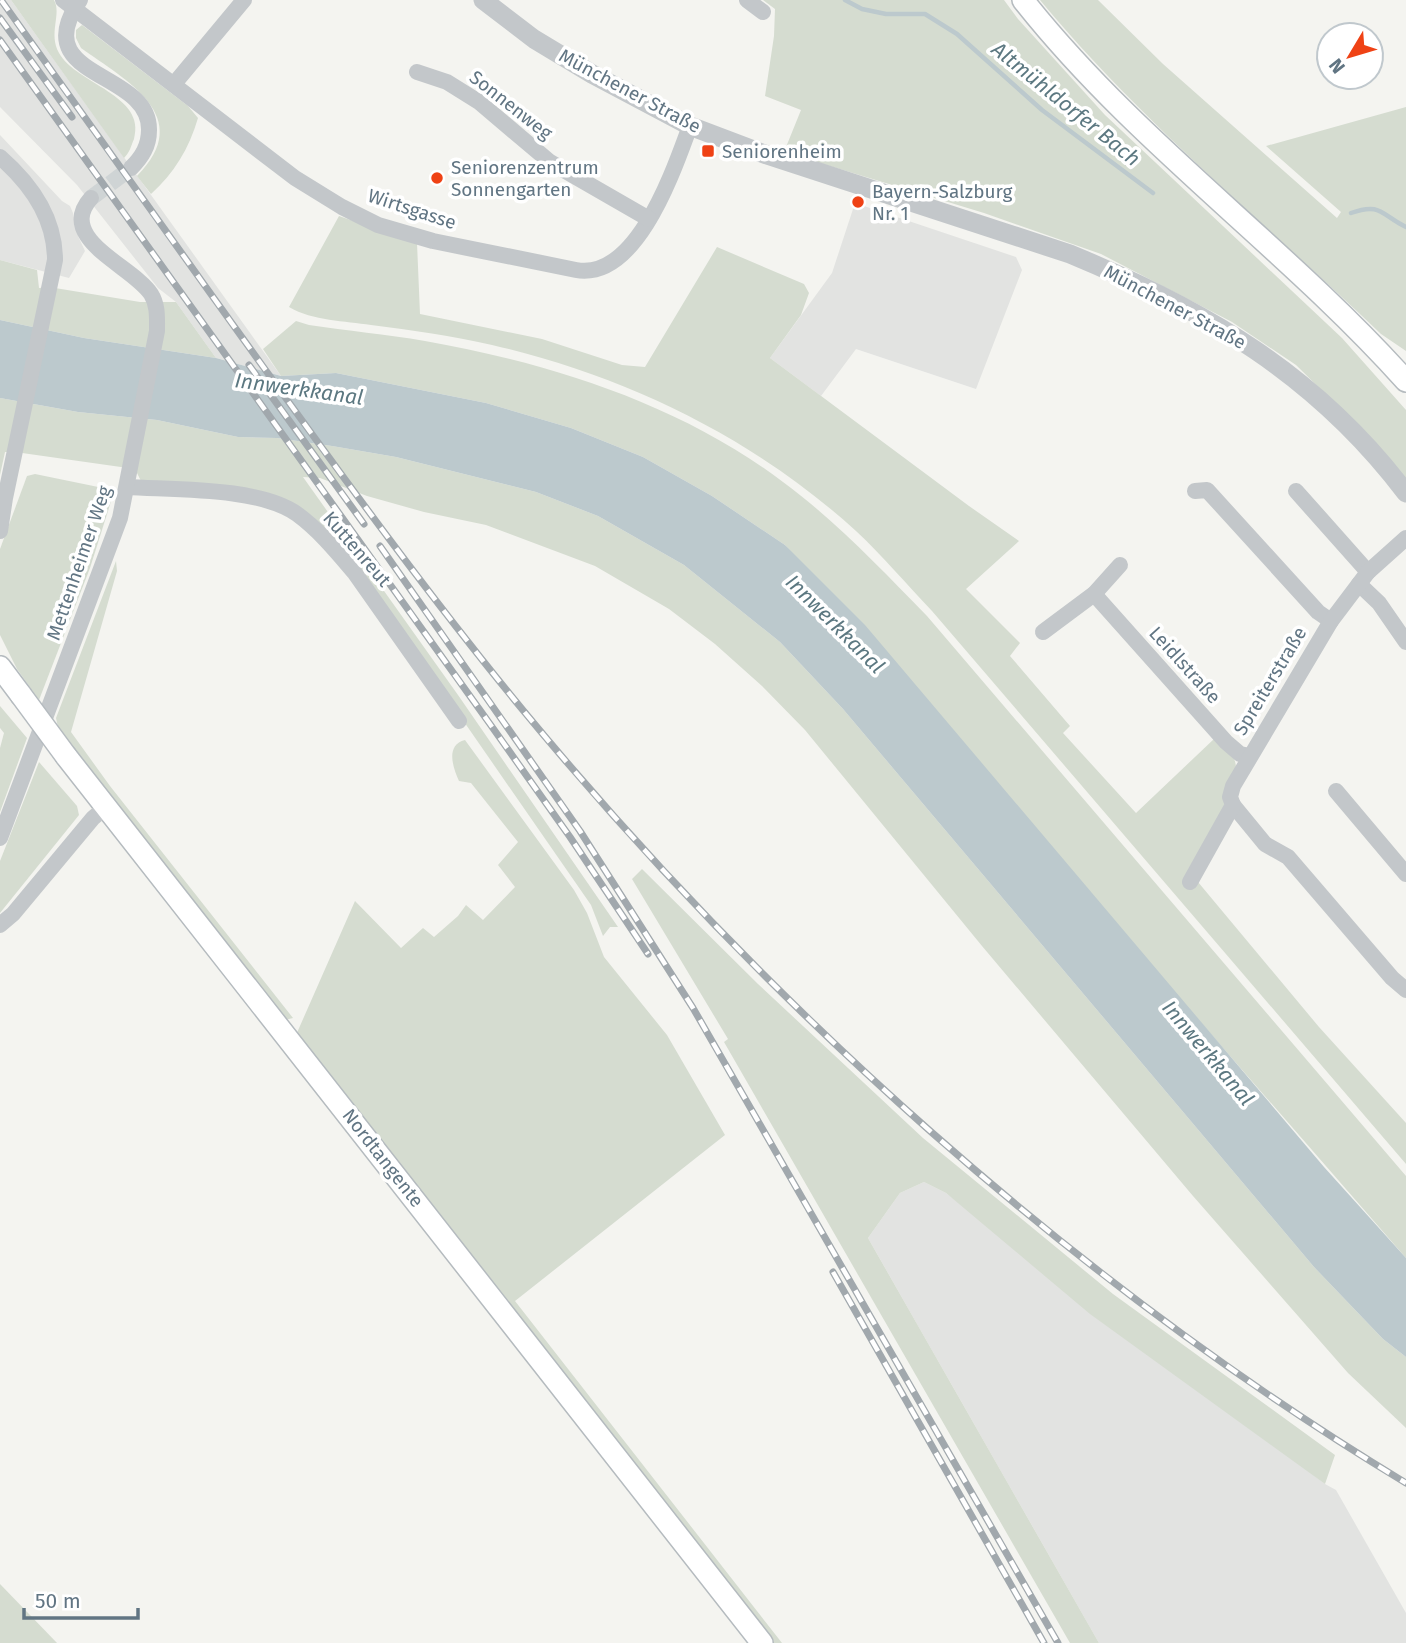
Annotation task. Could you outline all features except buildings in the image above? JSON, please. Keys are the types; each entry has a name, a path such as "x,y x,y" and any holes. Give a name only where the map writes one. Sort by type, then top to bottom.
{"main road":[{"path":"1023,0 1124,111 1347,320 1406,381"},
{"name":"Nordtangente","path":"1,668 66,756 762,1643"}],"street":[{"path":"174,84 244,0"},
{"name":"Münchener Straße","path":"484,0 518,29 545,46 690,126 767,155 1070,254 1158,293 1233,335 1292,375 1348,428 1406,492"},
{"path":"747,0 763,12"},
{"path":"73,3 65,35 74,56 130,95 147,115 149,126 146,147 131,167"},
{"name":"Wirtsgasse","path":"73,3 215,118 318,194 378,225 433,241 584,271 608,266 617,260 649,219 668,183 690,126"},
{"name":"Sonnenweg","path":"417,72 447,82 479,102 550,162 649,219"},
{"path":"0,157 30,189 42,207 51,227 55,260 2,502 0,531"},
{"name":"Mettenheimer Weg","path":"0,838 120,518 157,331 156,308 152,295 141,282 99,250 85,232 83,211 91,198"},
{"name":"Kuttenreut","path":"127,487 251,496 295,512 354,572 459,721"},
{"path":"1195,491 1207,490 1318,612 1331,621"},
{"path":"1296,491 1364,578 1406,642"},
{"name":"Spreiterstraße","path":"1190,882 1233,805 1230,791 1331,621 1364,578 1406,538"},
{"path":"1043,632 1094,594 1120,565"},
{"name":"Leidlstraße","path":"1094,594 1226,742 1240,754 1250,756"},
{"path":"1336,791 1406,874"},
{"path":"1233,805 1265,844 1288,857 1384,969 1406,990"},
{"path":"0,925 13,914 93,818 106,807"}],"shaded area":[{"path":"0,0 11,0 281,376 216,358 176,302 158,288 77,185 0,107"},
{"path":"11,0 54,0 57,11 55,38 59,53 68,64 108,91 130,111 135,124 134,139 124,158"},
{"path":"763,0 1004,0 1105,115 1342,338 1406,410 1406,479 1371,439 1296,365 1232,322 1101,254 984,213 784,152 801,110 765,96 775,9"},
{"path":"1040,0 1098,0 1163,64 1337,218 1341,212 1266,146 1406,107 1406,351 1381,334 1162,131 1079,45"},
{"path":"82,25 188,106 198,118 180,160 151,194 137,176 154,155 160,135 157,118 148,102 134,87 81,48 76,38 76,30"},
{"path":"0,135 62,201 70,206 85,251 69,278 0,260"},
{"path":"855,203 1016,257 1022,270 976,389 856,349 821,396 770,358 832,273"},
{"path":"339,216 417,243 420,314 542,339 622,365 645,367 717,247 804,284 809,293 801,315 770,358 1019,541 966,589 1020,643 1010,656 1070,726 1063,733 1136,813 1215,738 1232,756 1236,770 1228,799 1188,870 1319,1027 1406,1123 1406,1164 932,611 856,531 775,467 731,439 639,393 591,374 492,345 319,318 289,307"},
{"path":"0,260 37,270 39,288 49,287 140,302 176,302 216,358 84,338 0,320"},
{"path":"296,321 472,350 519,361 612,391 701,430 743,454 821,513 858,546 927,616 1406,1176 1406,1258 785,545 712,496 643,457 571,428 486,403 336,373 281,376 263,349"},
{"path":"0,398 78,412 157,420 238,437 277,438 396,457 536,492 598,516 684,565 780,642 843,709 1314,1267 1383,1339 1406,1357 1406,1428 1348,1373 1193,1196 982,946 805,730 762,686 715,644 669,609 595,566 486,525 367,496 320,478 303,477 618,927 610,927 603,936 591,905 399,628 298,511 142,483 135,469 15,452 5,452 0,475"},
{"path":"35,474 114,492 90,568 39,700 17,669 0,635 0,549 27,476"},
{"path":"116,561 117,571 71,732 110,786 293,1018 285,1020 59,732 56,718"},
{"path":"0,706 27,738 0,812 0,748 4,733 0,728"},
{"path":"465,740 574,890 587,913 604,957 667,1035 725,1135 515,1301 782,1643 772,1643 296,1035 355,901 401,948 423,928 434,937 458,916 466,905 483,920 515,887 498,865 518,842 471,783 459,781 455,770 453,752 459,743"},
{"path":"39,762 77,806 79,815 0,913 0,861"},
{"path":"642,869 758,984 923,1138 1113,1294 1335,1455 1325,1484 1090,1314 946,1193 924,1182 900,1193 868,1238 1099,1643 1070,1643 724,1042 728,1039 632,879"},
{"path":"924,1182 946,1193 1336,1490 1406,1613 1406,1643 1099,1643 868,1238 900,1193"},
{"path":"0,1584 57,1643 0,1643"}],"water":[{"name":"Innwerkkanal","path":"0,320 84,338 216,358 281,376 336,373 486,403 571,428 643,457 712,496 785,545 865,625 1324,1167 1406,1258 1406,1357 1383,1339 1314,1267 843,709 780,642 684,565 598,516 536,492 396,457 277,438 238,437 157,420 78,412 0,398"}],"waterway":[{"name":"Altmühldorfer Bach","path":"845,0 862,9 886,14 925,14 957,34 1042,110 1153,193"},
{"name":"Altmühldorfer Bach","path":"1351,213 1375,209 1406,227"}],"tunnel":[{"path":"91,198 131,168"}],"railway":[{"path":"1,0 302,421 457,628 617,820 717,928 823,1032 932,1133 1046,1229 1163,1320 1283,1405 1406,1483"},
{"path":"0,18 72,117"},
{"path":"0,40 490,724 648,954"},
{"path":"249,365 364,524"},
{"path":"380,546 580,831 693,1008 1058,1643"},
{"path":"833,1272 1044,1643"}],"place":[{"name":"Seniorenheim","path":"708,151"},
{"name":"Seniorenzentrum Sonnengarten","path":"437,178"},
{"name":"Bayern-Salzburg Nr. 1","path":"858,202"}]}
